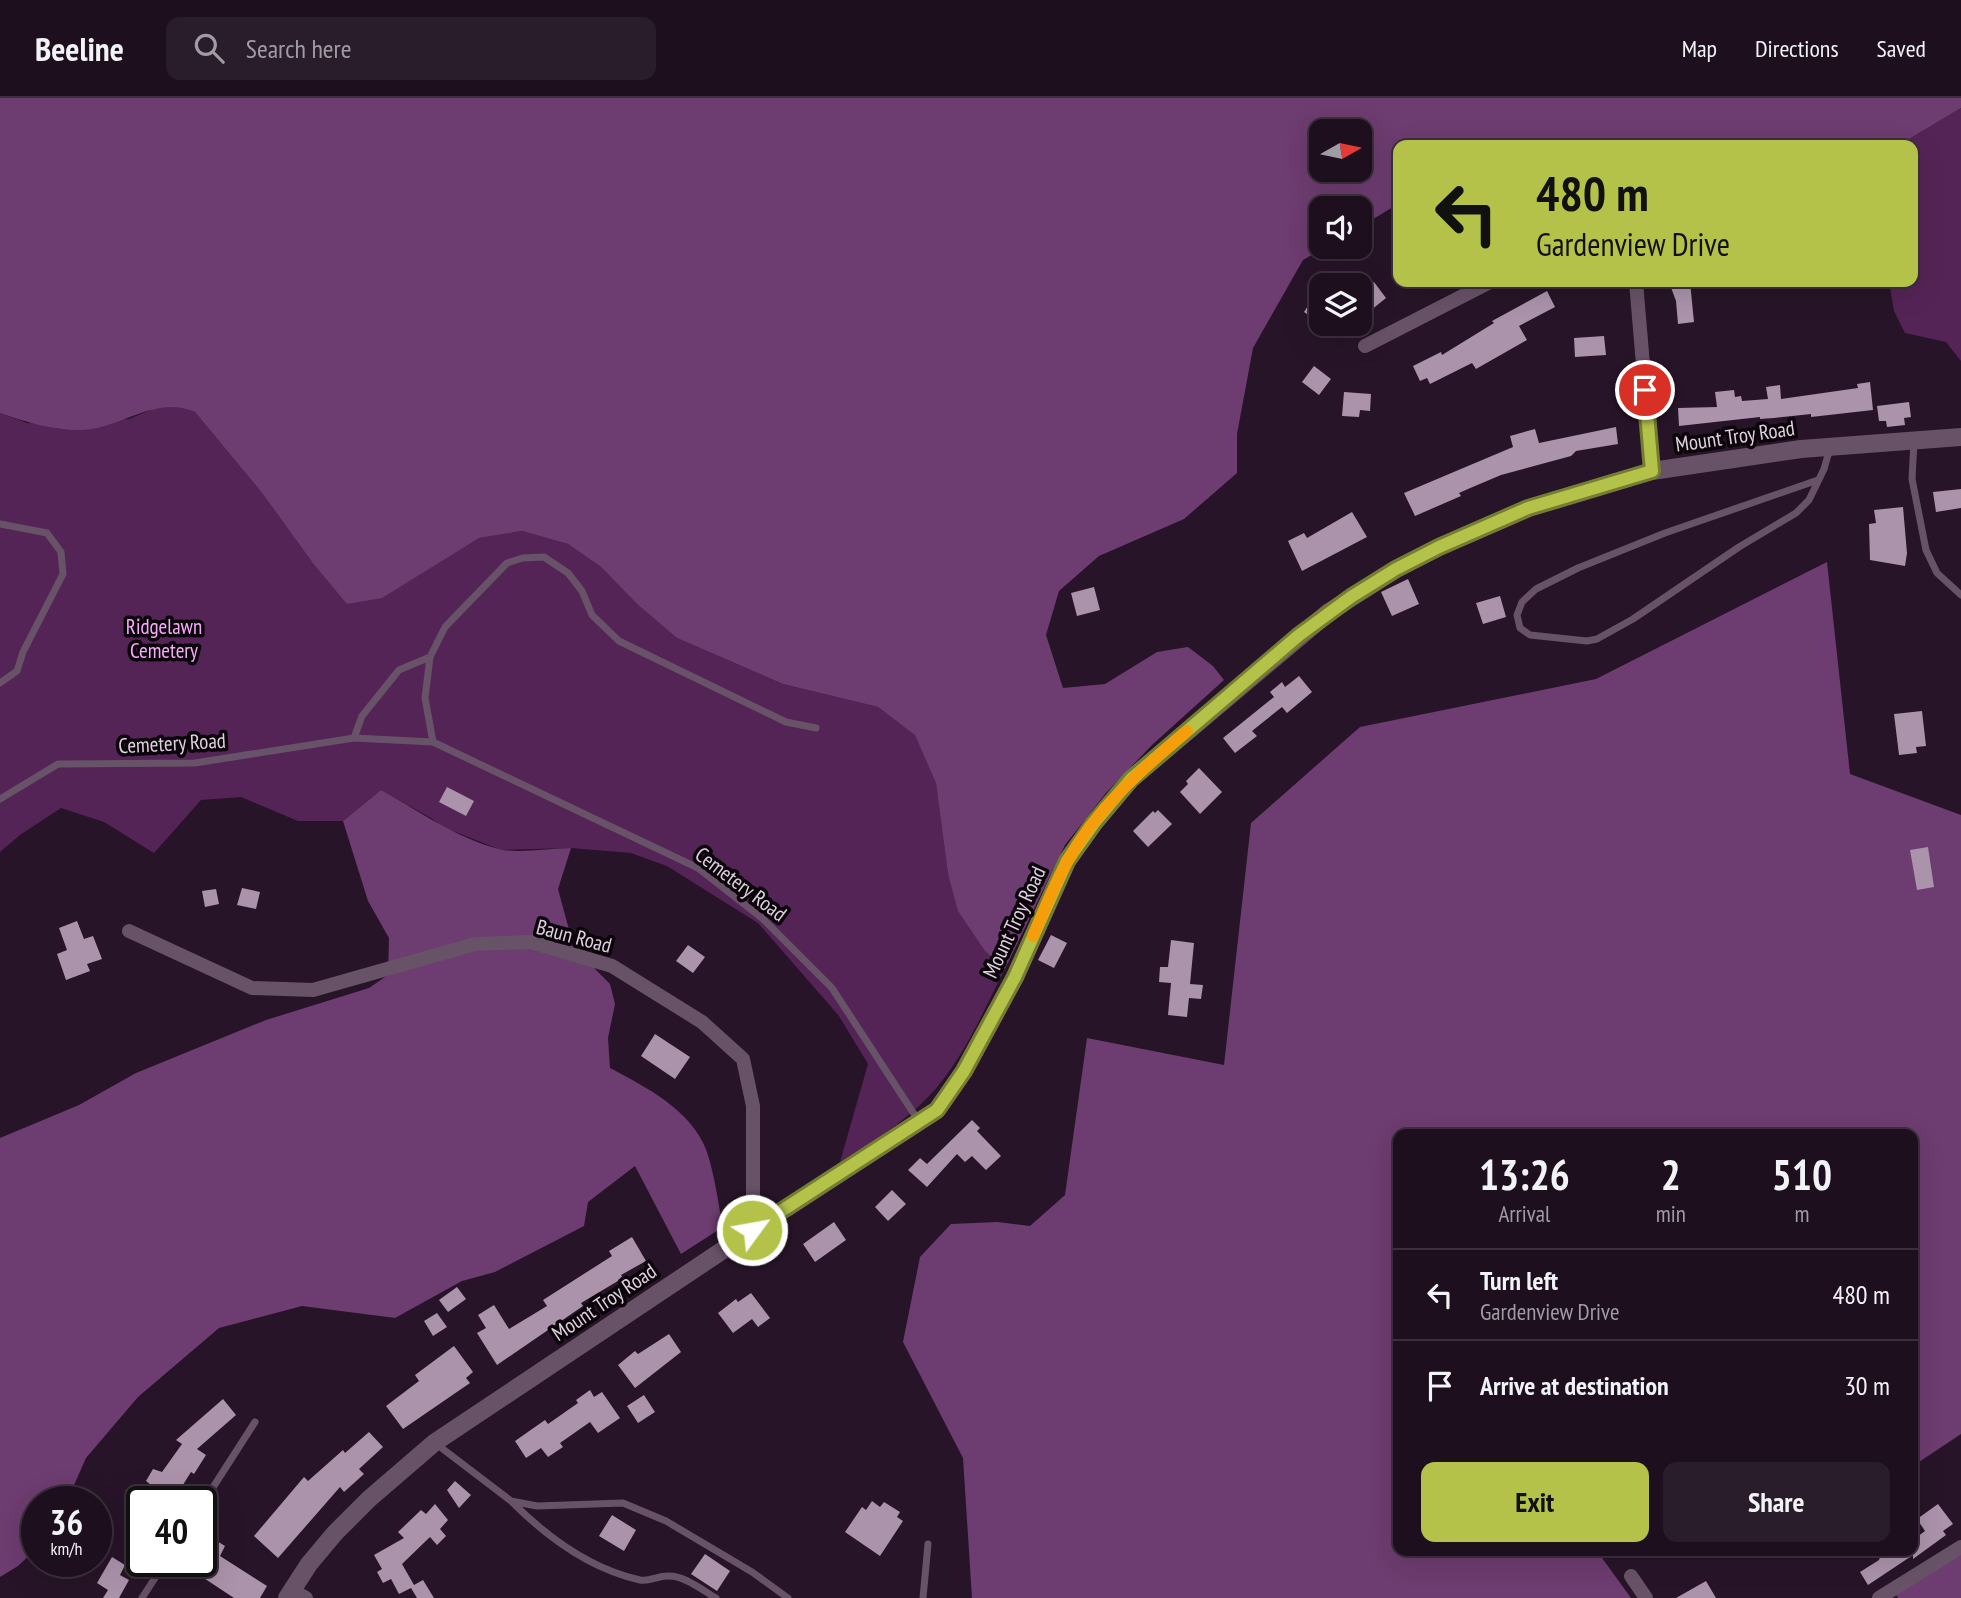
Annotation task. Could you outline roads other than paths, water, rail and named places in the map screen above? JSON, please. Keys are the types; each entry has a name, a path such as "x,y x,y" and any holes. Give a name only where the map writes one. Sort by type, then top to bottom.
{"street":[{"path":"1366,346 1480,287"},
{"path":"1636,287 1652,471"},
{"name":"Mount Troy Road","path":"295,1595 309,1564 344,1524 434,1443 937,1110 964,1071 1015,977 1067,861 1094,823 1131,779 1329,612 1396,569 1528,508 1652,471 1830,447 1961,436"},
{"name":"Baun Road","path":"129,931 252,988 313,990 475,944 531,943 612,966 702,1022 743,1059 752,1106 752,1230"},
{"path":"1879,1598 1961,1547"},
{"path":"1631,1576 1646,1598"}],"lane":[{"path":"1914,440 1912,479 1926,550 1937,573 1961,595"},
{"path":"1818,480 1664,533 1578,568 1536,589 1522,602 1517,615 1520,628 1530,635 1587,641 1597,639 1633,619 1739,547 1796,513 1809,500 1824,469 1830,447"},
{"path":"0,524 47,533 61,552 63,574 23,652 17,671 0,683"},
{"path":"433,742 425,698 430,657 445,626 507,564 523,558 544,557 568,573 582,591 592,615 619,641 786,722 816,729"},
{"path":"354,738 362,716 399,670 430,657"},
{"name":"Cemetery Road","path":"0,799 58,764 195,763 354,738 433,742 698,868 731,893 763,919 832,988 919,1121"},
{"path":"214,1486 256,1422"},
{"path":"434,1443 511,1501 534,1524 575,1553 597,1565 643,1581 667,1575 686,1580 716,1598"},
{"path":"511,1501 537,1506 623,1503 666,1521 752,1572 788,1598"},
{"path":"923,1598 928,1544"},
{"path":"142,1598 156,1577"}],"park label":[{"name":"Ridgelawn Cemetery","path":"164,638"}]}
